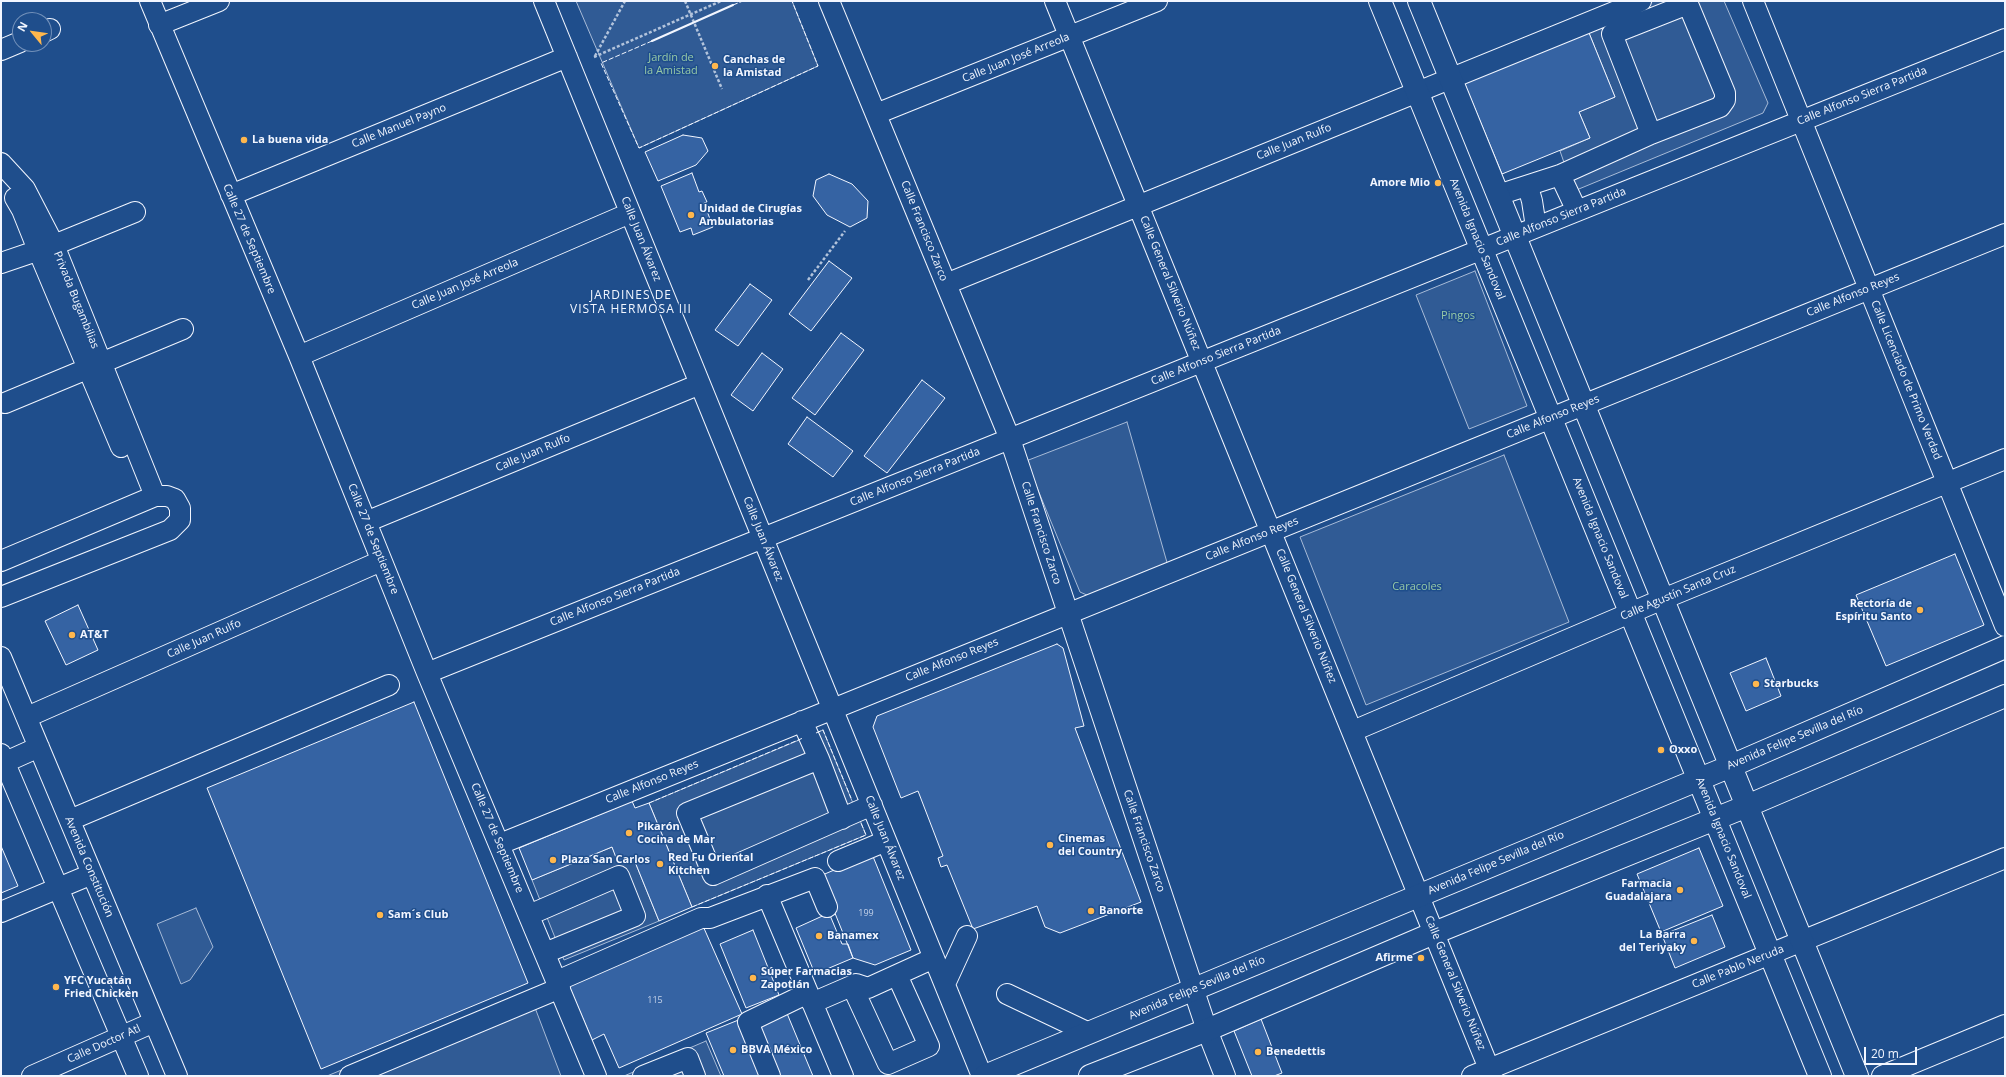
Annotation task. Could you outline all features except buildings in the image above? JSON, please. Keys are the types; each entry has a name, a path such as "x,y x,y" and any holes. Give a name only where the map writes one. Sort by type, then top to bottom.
{"main road":[{"name":"Avenida Ignacio Sandoval","path":"1380,1 1820,1076"},
{"path":"1419,1 1857,1076"},
{"name":"Avenida Felipe Sevilla del Río","path":"985,1076 1698,778 1731,766 2005,647"},
{"path":"1090,1076 1207,1030 1434,933 1747,806 2005,696"}],"street":[{"name":"Calle 27 de Septiembre","path":"150,1 158,25 299,356 427,673 596,1076"},
{"path":"158,25 219,1"},
{"name":"Calle Juan Álvarez","path":"544,1 982,1076"},
{"name":"Calle Francisco Zarco","path":"829,1 1010,439 1067,614 1207,1030 1225,1076"},
{"name":"Calle General Silverio Núñez","path":"1055,1 1419,894 1484,1074"},
{"name":"Calle Juan José Arreola","path":"876,114 1157,1"},
{"name":"Calle Juan Rulfo","path":"946,284 1641,1"},
{"name":"Calle Licenciado de Primo Verdad","path":"1753,1 2005,626"},
{"path":"1498,195 1528,187 1560,175 1650,134 1720,107 1725,100 1725,93 1688,4 1612,34 1650,134"},
{"name":"Calle Alfonso Sierra Partida","path":"427,673 2005,39"},
{"path":"1,50 12,45"},
{"name":"Calle Manuel Payno","path":"231,195 567,57"},
{"name":"Privada Bugambilias","path":"1,163 25,190 46,248 149,498"},
{"path":"1560,175 1576,211"},
{"name":"Privada Bugambilias","path":"1,182 13,194 46,248"},
{"path":"1528,187 1536,227"},
{"path":"1,263 46,248 135,212"},
{"name":"Calle Juan José Arreola","path":"299,356 630,212"},
{"name":"Calle Alfonso Reyes","path":"500,844 2005,234"},
{"path":"5,403 183,329"},
{"name":"Calle Juan Rulfo","path":"366,522 700,384"},
{"name":"Calle Agustín Santa Cruz","path":"1353,731 1663,599 2005,459"},
{"path":"1,561 149,498 167,496 174,499 180,508 180,520 170,530 1,597"},
{"name":"Calle Juan Rulfo","path":"26,717 381,561"},
{"name":"Avenida Constitución","path":"1,657 177,1076"},
{"path":"70,820 389,685"},
{"path":"802,721 819,759 842,819"},
{"path":"39,747 2,760 138,1076"},
{"path":"819,759 687,813 713,875 872,805"},
{"path":"838,861 886,841"},
{"name":"Calle Pablo Neruda","path":"1484,1074 1770,954 2005,858"},
{"path":"1,912 92,874"},
{"path":"529,915 619,876 635,916 545,953"},
{"path":"350,1076 558,985 701,918 710,918 767,895 815,878 828,907"},
{"path":"767,895 843,1076"},
{"path":"945,984 967,936"},
{"path":"770,1076 748,1022 810,998 856,984 868,988 934,958"},
{"path":"852,986 888,1064 929,1046 897,975"},
{"path":"1007,994 1089,1033"},
{"name":"Calle Doctor Atl","path":"32,1076 122,1038 154,1022"},
{"path":"1882,1076 2005,1025"},
{"path":"643,1076 688,1058 695,1076"}],"path":[{"path":"625,1 594,57 721,1"},
{"path":"685,1 722,89"},
{"path":"808,280 845,231"}],"shaded area":[{"name":"Jardín de la Amistad","path":"576,1 792,1 818,66 639,148"},
{"path":"1654,1 1724,1 1768,103 1763,113 1574,191 1560,151 1590,138 1579,112 1615,97 1587,28"},
{"name":"Pingos","path":"1475,271 1527,406 1469,429 1416,295"},
{"path":"1127,422 1168,566 1089,596 1080,592 1026,461"},
{"name":"Caracoles","path":"1504,455 1569,622 1366,705 1300,537"},
{"path":"823,730 866,835 692,907 649,803"},
{"path":"612,847 619,863 633,857 659,921 564,960 532,880"},
{"path":"196,908 213,947 190,980 181,984 157,924"},
{"path":"529,992 561,1076 327,1076"},
{"path":"706,1041 721,1076 624,1076"}],"fence":[{"path":"733,5 743,1"},
{"path":"652,41 601,63 639,148 818,66 792,1"},
{"path":"816,733 823,730 851,798"},
{"path":"649,803 803,738"},
{"path":"692,907 866,835 861,823"}],"wall":[{"path":"652,41 733,5"}],"place":[{"name":"Canchas de la Amistad","path":"715,66"},
{"name":"La buena vida","path":"244,140"},
{"name":"Amore Mio","path":"1438,183"},
{"name":"Unidad de Cirugías Ambulatorias","path":"691,215"},
{"name":"Rectoría de Espíritu Santo","path":"1920,610"},
{"name":"AT&T","path":"72,635"},
{"name":"Starbucks","path":"1756,684"},
{"name":"Oxxo","path":"1661,750"},
{"name":"Pikarón Cocina de Mar","path":"629,833"},
{"name":"Cinemas del Country","path":"1050,845"},
{"name":"Plaza San Carlos","path":"553,860"},
{"name":"Red Fu Oriental Kitchen","path":"660,864"},
{"name":"Farmacia Guadalajara","path":"1680,890"},
{"name":"Banorte","path":"1091,911"},
{"name":"Sam´s Club","path":"380,915"},
{"name":"Banamex","path":"819,936"},
{"name":"La Barra del Teriyaky","path":"1694,941"},
{"name":"Afirme","path":"1421,958"},
{"name":"Súper Farmacias Zapotlán","path":"753,978"},
{"name":"YFC Yucatán Fried Chicken","path":"56,987"},
{"name":"BBVA México","path":"733,1050"},
{"name":"Benedettis","path":"1258,1052"}],"district":[{"name":"JARDINES DE VISTA HERMOSA III","path":"631,303"}]}
